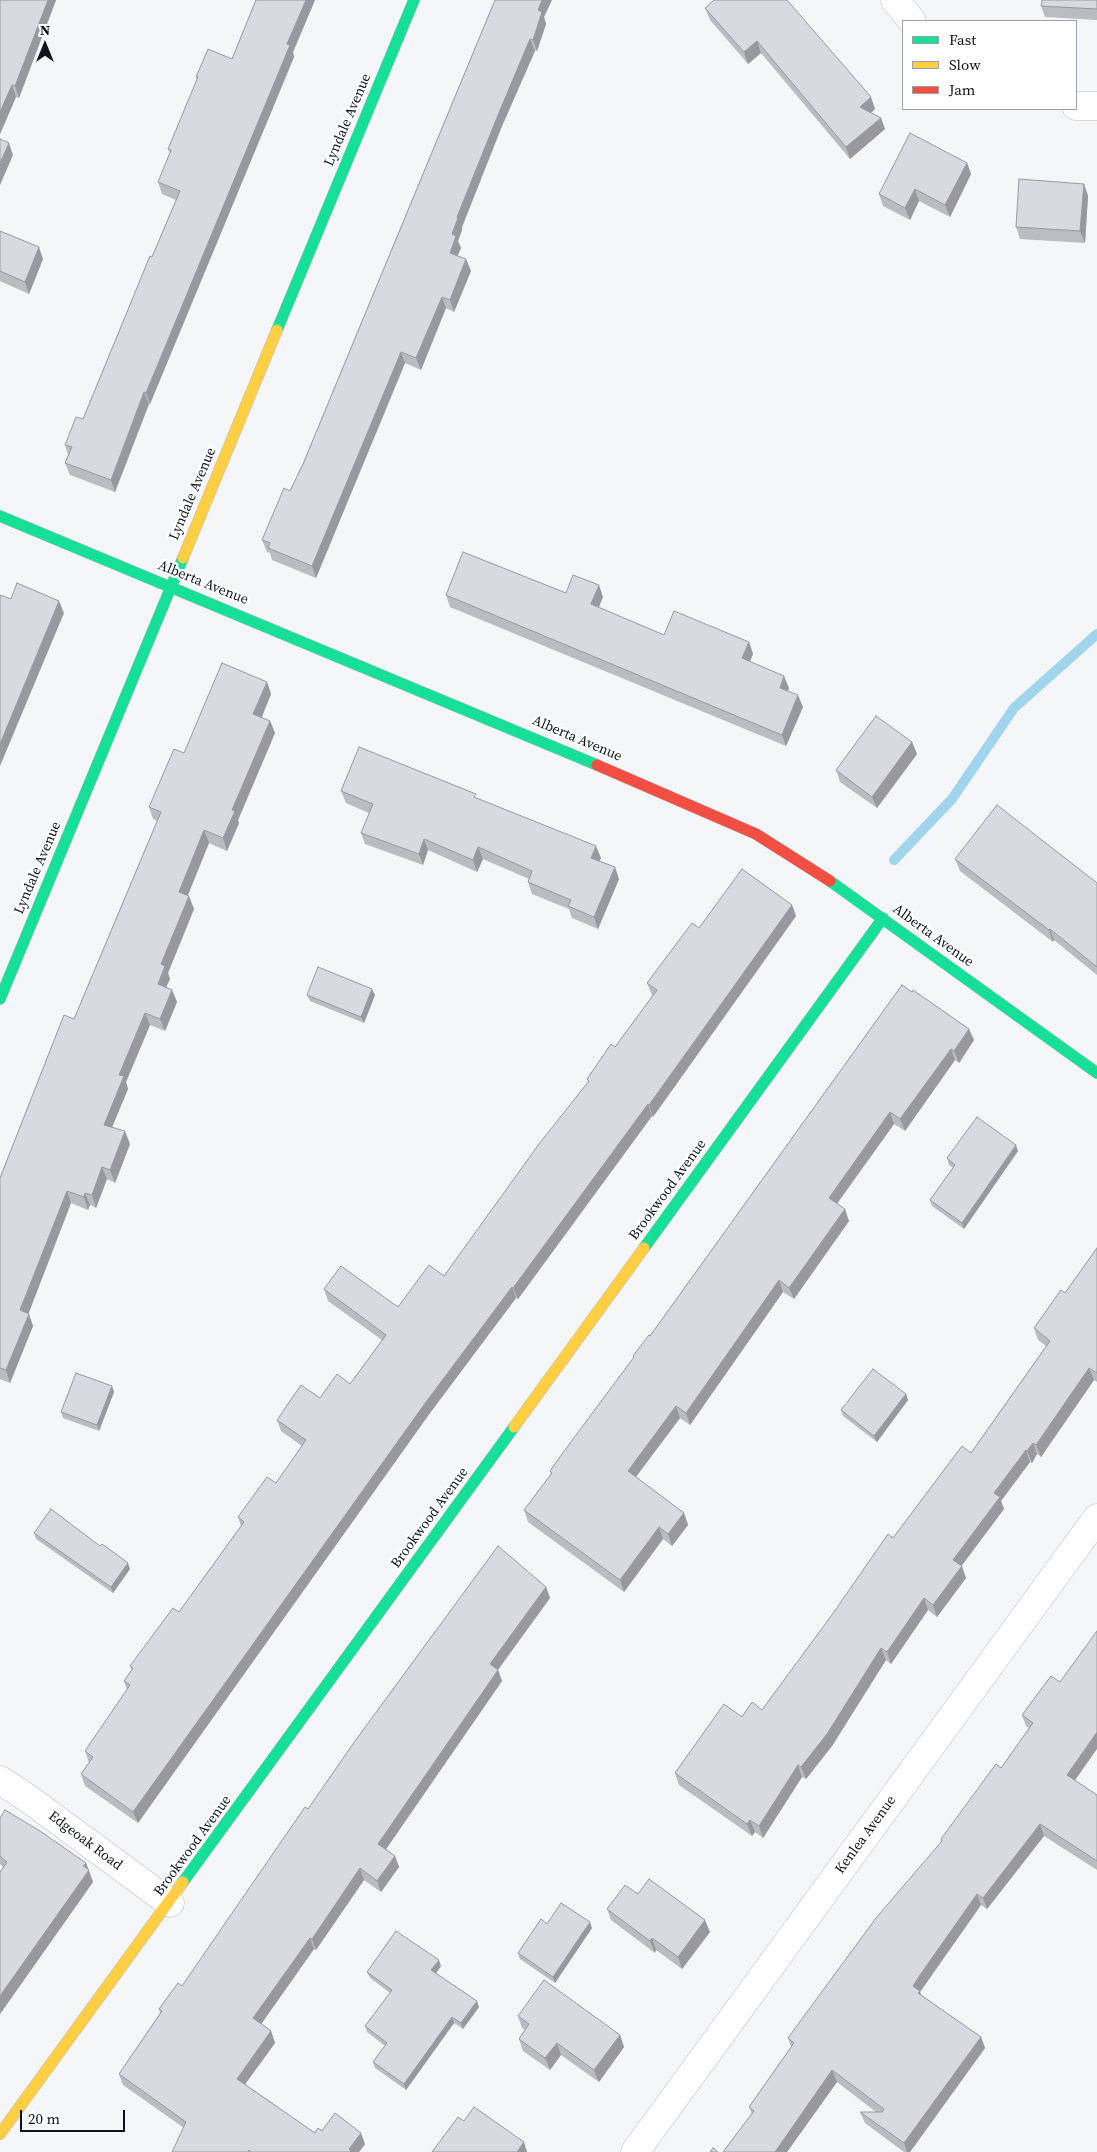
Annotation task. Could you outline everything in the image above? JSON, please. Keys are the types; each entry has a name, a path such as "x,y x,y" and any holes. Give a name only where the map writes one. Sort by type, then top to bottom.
{"street":[{"name":"Lyndale Avenue","path":"0,999 414,0"},
{"path":"895,0 911,20"},
{"path":"1077,106 1097,106"},
{"name":"Alberta Avenue","path":"0,516 521,732 756,834 818,873 883,918 1097,1073"},
{"name":"Brookwood Avenue","path":"0,2134 170,1903 883,918"},
{"name":"Kenlea Avenue","path":"635,2152 1097,1518"},
{"name":"Edgeoak Road","path":"0,1780 170,1903"}],"building":[{"path":"0,0 48,0 15,86 12,85 0,112"},
{"path":"256,0 306,0 287,44 290,45 146,393 144,392 111,480 65,463 72,447 65,445 76,417 83,419 150,256 152,257 180,191 158,182 171,150 168,149 208,49 232,59"},
{"path":"495,0 542,0 538,10 542,12 533,40 530,39 457,217 452,234 456,236 450,253 466,259 450,300 442,297 416,358 401,352 312,566 268,548 270,543 262,540 284,488 290,491 303,464"},
{"path":"714,0 787,0 871,97 860,107 881,118 846,147 757,41 744,52 705,8"},
{"path":"1042,0 1097,0 1097,9 1041,6"},
{"path":"910,133 967,163 945,205 915,189 905,208 879,194"},
{"path":"0,139 9,143 0,163"},
{"path":"1019,179 1084,184 1080,231 1016,227"},
{"path":"0,231 39,247 25,282 0,271"},
{"path":"463,552 566,593 573,575 599,585 591,604 664,635 674,611 749,642 742,658 784,676 780,688 798,695 782,735 446,595"},
{"path":"17,583 59,601 0,744 0,595 11,599"},
{"path":"222,663 267,682 253,714 270,721 232,810 235,811 223,838 204,830 179,892 189,896 161,964 165,966 158,984 172,990 160,1019 145,1013 119,1075 124,1076 104,1125 125,1131 110,1170 102,1167 92,1195 85,1193 84,1197 67,1191 20,1310 29,1314 6,1370 0,1368 0,1178 64,1015 74,1019 161,812 149,807 174,749 184,753"},
{"path":"876,716 912,742 872,797 836,770"},
{"path":"359,747 476,794 474,797 596,846 591,858 615,867 594,917 568,906 571,900 528,882 532,871 478,847 473,860 424,839 419,854 361,833 373,804 341,791"},
{"path":"997,805 1097,883 1097,967 1050,929 955,859"},
{"path":"742,869 792,905 649,1105 426,1402 133,1812 81,1774 93,1757 85,1751 130,1685 124,1681 133,1668 130,1666 173,1608 179,1612 244,1522 238,1517 267,1477 276,1483 306,1440 277,1420 301,1385 320,1398 337,1374 350,1384 386,1335 324,1289 341,1266 398,1307 429,1265 444,1276 539,1144 589,1081 587,1079 611,1044 615,1047 657,990 647,983 692,923 699,928"},
{"path":"318,967 372,989 361,1017 307,995"},
{"path":"902,985 912,992 913,990 969,1029 954,1051 951,1049 900,1119 890,1112 829,1198 845,1209 789,1288 779,1280 686,1413 676,1406 628,1471 684,1513 668,1534 659,1527 620,1580 524,1510 552,1473 550,1471 562,1454 633,1356 650,1336"},
{"path":"977,1117 1016,1145 962,1223 930,1200 955,1165 947,1158"},
{"path":"1097,1248 1097,1373 1089,1368 1036,1445 1033,1443 1026,1450 994,1493 1000,1497 953,1560 962,1566 933,1605 924,1598 887,1652 881,1648 827,1734 801,1767 798,1765 759,1826 750,1820 747,1824 675,1773 724,1704 742,1717 752,1702 762,1710 888,1534 893,1538 962,1446 971,1453 1050,1341 1034,1328 1061,1290 1065,1293"},
{"path":"873,1369 906,1394 874,1436 841,1410"},
{"path":"76,1373 112,1386 97,1425 61,1412"},
{"path":"51,1509 100,1546 102,1544 128,1563 111,1587 34,1533"},
{"path":"498,1546 546,1587 490,1664 498,1670 378,1844 395,1856 377,1881 360,1868 312,1939 310,1938 253,2018 271,2031 237,2079 315,2133 318,2128 322,2131 335,2113 361,2133 349,2149 350,2152 251,2152 249,2150 248,2152 172,2152 186,2122 119,2074 162,2011 159,2009 178,1983 182,1986 305,1807 308,1809 355,1741"},
{"path":"1097,1631 1097,1732 1067,1775 1097,1795 1097,1861 1040,1824 983,1898 977,1894 913,1986 920,1991 918,1993 981,2037 904,2143 860,2112 882,2112 884,2109 832,2070 775,2152 723,2152 754,2111 749,2107 794,2043 788,2038 876,1918 942,1841 941,1839 996,1764 1001,1768 1033,1723 1022,1715 1051,1676 1060,1682"},
{"path":"5,1810 40,1831 86,1863 83,1866 89,1870 0,1996 0,1872 7,1862 0,1856 0,1818"},
{"path":"649,1879 705,1920 678,1957 652,1938 650,1941 607,1909 625,1885 638,1894"},
{"path":"561,1903 590,1922 553,1977 518,1953 541,1919 547,1924"},
{"path":"396,1931 439,1960 431,1970 477,2001 461,2023 452,2017 404,2084 373,2062 387,2043 365,2026 392,1990 367,1972"},
{"path":"544,1980 620,2035 594,2070 557,2043 545,2058 519,2039 529,2024 518,2016"},
{"path":"474,2107 524,2142 517,2152 432,2152 458,2117 464,2121"},
{"path":"713,2148 718,2152 710,2152"}],"waterway":[{"path":"894,860 952,799 1014,708 1097,634"}],"traffic: fast":[{"path":"277,330 414,0"},
{"path":"0,516 597,765"},
{"path":"0,999 183,558"},
{"path":"830,881 1097,1073"},
{"path":"644,1248 883,918"},
{"path":"183,1882 514,1427"}],"traffic: slow":[{"path":"183,558 277,330"},
{"path":"514,1427 644,1248"},
{"path":"0,2134 183,1882"}],"traffic: jam":[{"path":"597,765 756,834 830,881"}]}
